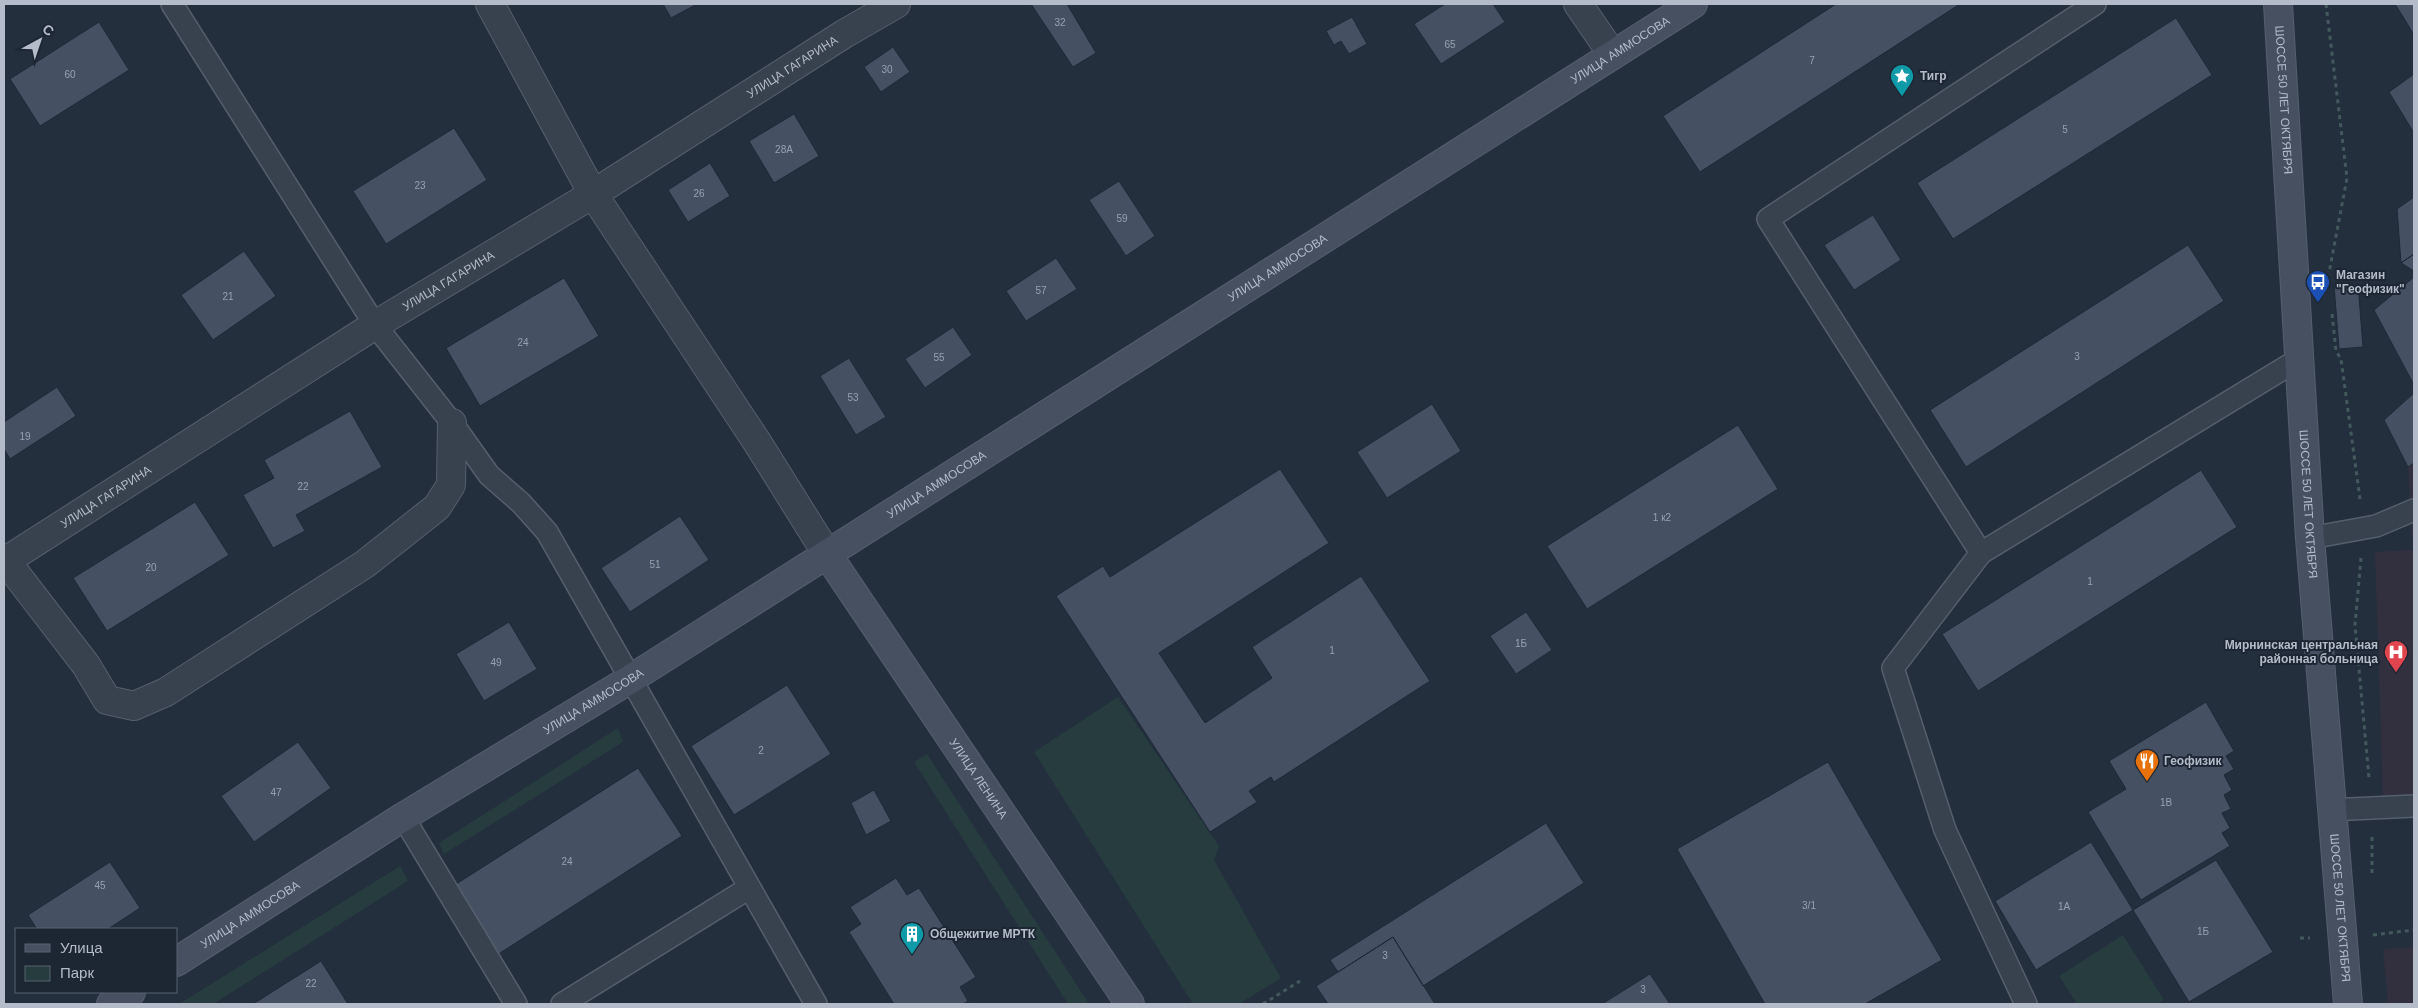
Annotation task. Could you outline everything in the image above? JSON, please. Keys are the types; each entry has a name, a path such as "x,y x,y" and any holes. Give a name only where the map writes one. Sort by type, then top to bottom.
{"main road":[{"name":"УЛИЦА АММОСОВА","path":"178,961 402,816 629,680 1693,4"},
{"name":"ШОССЕ 50 ЛЕТ ОКТЯБРЯ","path":"2278,4 2310,538 2330,810 2348,1004"},
{"name":"УЛИЦА ЛЕНИНА","path":"827,554 1130,1004"},
{"path":"111,1004 129,993"}],"street":[{"path":"490,4 594,194 757,442 827,554"},
{"name":"УЛИЦА ГАГАРИНА","path":"5,562 375,325 594,194 844,34 896,4"},
{"path":"1578,4 1613,55"},
{"path":"5,562 86,665 107,700 134,706 166,692 365,564 436,507 451,485 452,423"}],"lane":[{"path":"172,4 375,325 452,423 489,475 521,503 547,532 629,680 816,1004"},
{"path":"1981,553 1768,219 2095,4"},
{"path":"2026,1004 1945,830 1893,668 1981,553 2299,359"},
{"path":"2310,538 2376,526 2414,510"},
{"path":"2330,810 2414,806"},
{"path":"402,816 516,1004"},
{"path":"562,1004 749,888"}],"path":[{"path":"1263,1004 1300,981"}],"shaded area":[{"name":"Мирнинская центральная районная больница","path":"2414,393 2414,795 2383,796 2375,552 2413,550 2408,467 2384,420"},
{"path":"2414,947 2414,1004 2388,1004 2383,949"}],"green space":[{"path":"1118,697 1219,846 1214,860 1281,978 1239,1004 1193,1004 1034,752"},
{"path":"618,728 623,742 444,854 439,843"},
{"path":"927,754 1089,1004 1068,1004 914,762"},
{"path":"400,866 408,881 213,1004 179,1004"},
{"path":"2123,935 2164,1000 2157,1004 2077,1004 2059,976"}],"building":[{"path":"663,4 697,4 671,18"},
{"path":"1031,4 1067,4 1096,53 1073,67"},
{"path":"1445,4 1493,4 1505,22 1441,64 1414,24"},
{"path":"1836,4 1960,4 1700,172 1663,116"},
{"path":"2395,4 2414,4 2414,35 2405,20"},
{"path":"1352,17 1367,44 1349,54 1341,41 1334,45 1326,31"},
{"path":"2176,18 2212,75 1953,239 1917,183"},
{"path":"99,22 129,70 40,126 10,79"},
{"path":"893,47 910,72 881,92 864,67"},
{"path":"2414,74 2414,133 2389,92"},
{"path":"794,114 819,156 774,183 749,141"},
{"path":"454,128 487,180 386,244 353,191"},
{"path":"710,163 730,196 688,222 668,190"},
{"path":"1119,181 1155,236 1126,256 1089,200"},
{"path":"2414,197 2414,254 2401,263 2397,209"},
{"path":"1873,215 1901,260 1854,290 1824,245"},
{"path":"2188,245 2224,301 1966,467 1930,410"},
{"path":"244,251 276,296 213,340 181,295"},
{"path":"2414,254 2414,271 2401,263"},
{"path":"1056,258 1077,289 1026,321 1006,291"},
{"path":"2414,277 2414,385 2374,310"},
{"path":"564,278 599,336 480,406 446,348"},
{"path":"2358,284 2363,347 2339,349 2334,285"},
{"path":"953,327 972,355 925,388 905,359"},
{"path":"849,358 886,417 856,435 820,376"},
{"path":"57,387 76,416 10,459 4,449 4,422"},
{"path":"2414,393 2414,463 2408,467 2384,420"},
{"path":"1432,404 1461,451 1387,498 1357,452"},
{"path":"350,411 382,467 296,515 305,531 273,548 243,495 274,478 264,460"},
{"path":"1738,425 1778,489 1587,609 1547,546"},
{"path":"1280,469 1329,543 1159,653 1205,723 1272,678 1252,647 1361,576 1430,681 1274,782 1271,777 1249,791 1257,802 1210,832 1056,596 1103,566 1110,577"},
{"path":"2201,470 2237,527 1978,691 1942,634"},
{"path":"195,502 229,555 107,631 73,578"},
{"path":"680,516 709,560 630,612 601,568"},
{"path":"1526,612 1552,650 1516,674 1490,636"},
{"path":"509,622 537,669 484,701 456,654"},
{"path":"787,685 831,754 734,815 691,746"},
{"path":"2206,702 2234,751 2226,756 2234,769 2224,775 2232,790 2224,795 2231,809 2222,813 2230,828 2222,833 2230,846 2141,900 2088,812 2126,789 2109,761"},
{"path":"298,742 331,788 254,842 221,796"},
{"path":"1828,762 1942,960 1865,1004 1765,1004 1677,849"},
{"path":"638,768 682,836 497,955 453,886"},
{"path":"874,790 891,821 866,835 851,803"},
{"path":"1546,823 1584,883 1423,986 1393,937 1338,972 1330,960"},
{"path":"2091,842 2133,910 2036,970 1995,901"},
{"path":"2216,860 2273,952 2189,1002 2133,910"},
{"path":"110,862 140,908 110,928 36,928 28,915"},
{"name":"Общежитие МРТК","path":"896,878 907,895 919,888 976,977 960,987 968,1001 963,1004 894,1004 849,932 861,924 850,907"},
{"path":"1393,937 1435,1004 1328,1004 1316,986"},
{"path":"321,961 348,1004 253,1004"},
{"path":"1650,974 1670,1004 1602,1004"}],"place":[{"name":"Тигр","path":"1902,97"},
{"name":"Магазин \"Геофизик\"","path":"2318,303"},
{"name":"Мирнинская центральная районная больница","path":"2396,673"},
{"name":"Геофизик","path":"2147,782"},
{"name":"Общежитие МРТК","path":"912,955"}]}
